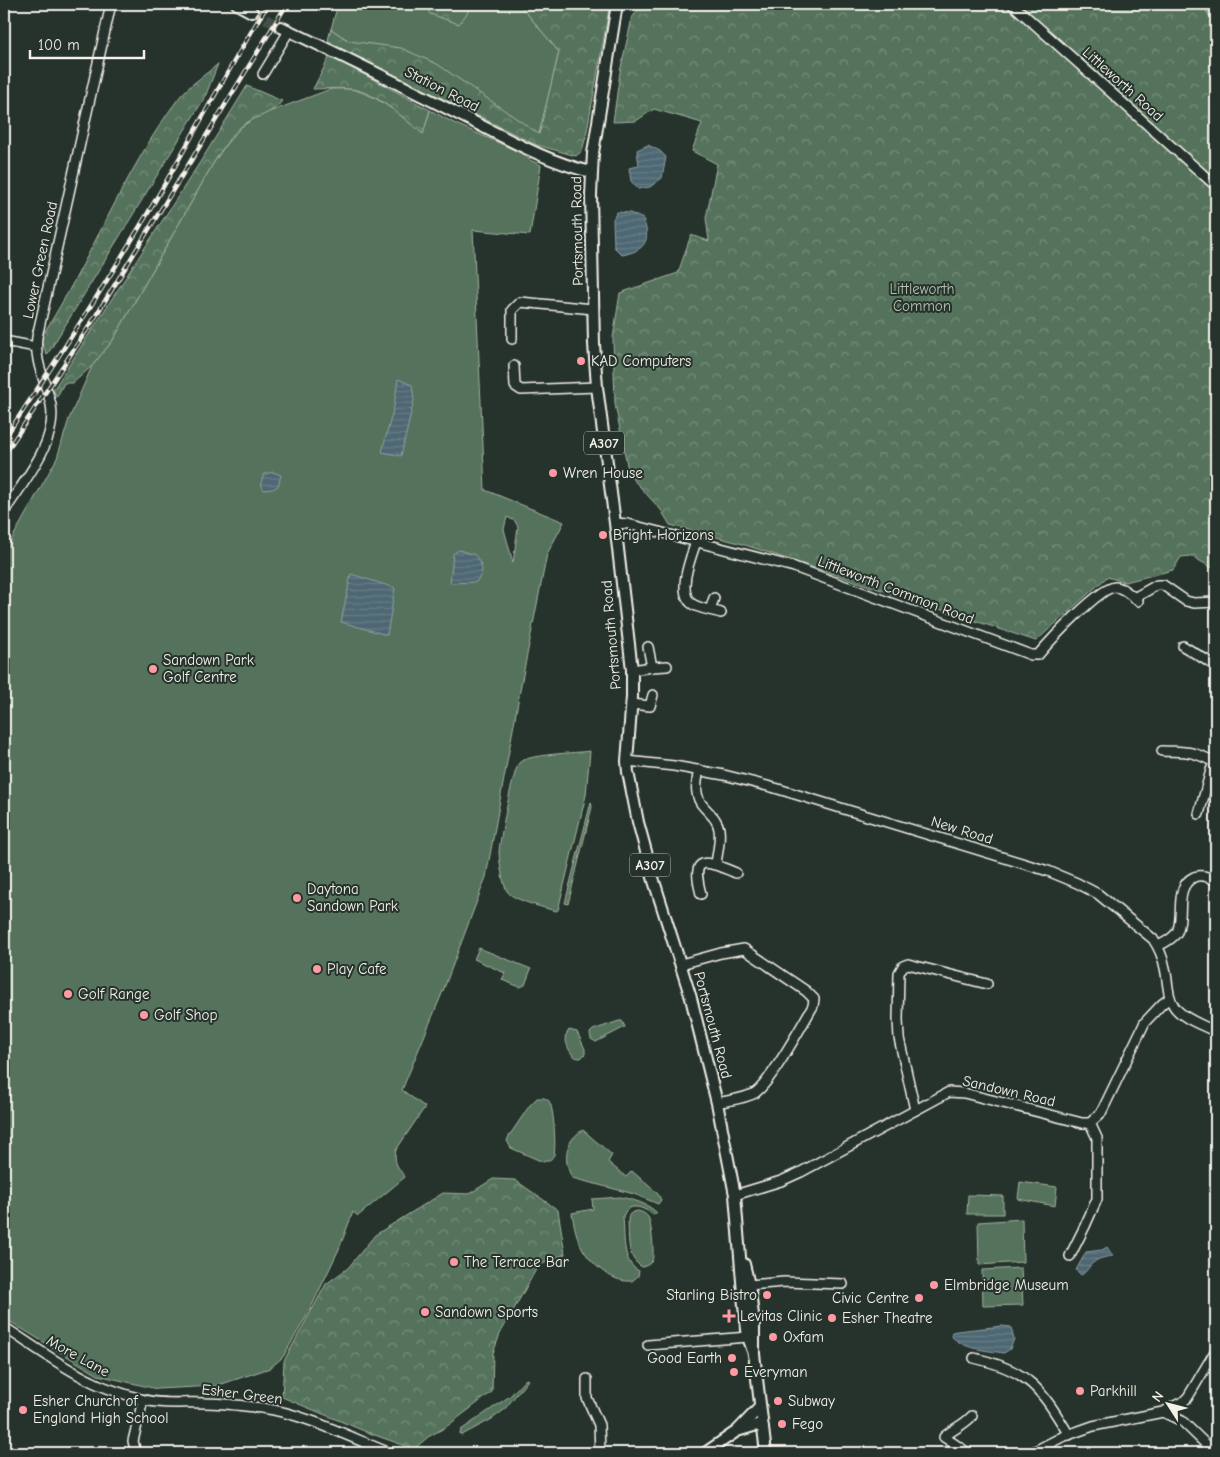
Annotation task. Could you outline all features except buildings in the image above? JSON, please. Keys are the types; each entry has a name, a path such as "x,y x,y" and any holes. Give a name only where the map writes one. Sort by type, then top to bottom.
{"main road":[{"path":"237,4 252,12"},
{"name":"Portsmouth Road","path":"618,4 591,172 593,309 597,387 632,670 627,761 638,822 654,882 693,1003 717,1103 735,1195 740,1254 745,1285"},
{"name":"Station Road","path":"285,29 534,152 591,172"},
{"name":"A307","path":"745,1285 748,1337 754,1354"},
{"name":"A307","path":"745,1285 754,1322 754,1354 766,1453"},
{"path":"705,1453 738,1431 760,1407"},
{"path":"738,1431 757,1425 763,1428"}],"street":[{"name":"Lower Green Road","path":"4,512 35,464 51,430 51,404 38,364 36,347 111,4"},
{"name":"Littleworth Road","path":"1012,4 1216,186"},
{"path":"263,74 285,29"},
{"path":"512,339 512,310 520,302 593,309"},
{"path":"4,341 36,347"},
{"path":"514,366 515,386 522,390 597,387"},
{"name":"Littleworth Common Road","path":"615,523 628,524 794,567 1031,655 1038,655 1057,634 1105,590 1115,587 1124,590 1136,600 1158,584 1163,585 1186,601 1194,603 1216,602"},
{"path":"696,542 684,589 686,597 692,604 721,613"},
{"path":"710,610 714,598"},
{"path":"1183,646 1216,666"},
{"path":"648,647 652,667"},
{"path":"632,670 667,666"},
{"path":"631,704 650,706 653,695"},
{"path":"1162,750 1188,751 1215,761 1199,814"},
{"name":"New Road","path":"627,761 699,770 775,788 1064,877 1098,894 1153,939 1158,946 1165,966 1170,998"},
{"path":"699,770 696,787 699,801 716,820 720,837 716,864"},
{"path":"720,837 730,839"},
{"path":"701,894 697,881 698,867 702,864 716,864 736,873"},
{"path":"1158,946 1174,936 1178,930 1183,890 1189,880 1202,875 1216,881"},
{"path":"681,964 721,952 744,949 806,991 814,999 813,1006 757,1092 749,1096 717,1103"},
{"path":"915,1110 900,1038 898,1020 899,972 903,966 908,964 987,984"},
{"path":"1070,1256 1097,1199 1097,1138 1090,1123 1101,1113 1145,1022 1170,998 1177,1010 1188,1018 1216,1032"},
{"name":"Sandown Road","path":"735,1195 781,1181 801,1172 949,1092 955,1091 1082,1123 1090,1123"},
{"path":"1066,1240 1076,1244"},
{"path":"745,1285 784,1282 843,1284"},
{"name":"More Lane","path":"4,1327 92,1382 143,1400"},
{"path":"648,1345 748,1337"},
{"path":"1030,1453 1093,1426 1164,1412 1184,1401 1192,1393 1216,1350"},
{"path":"974,1358 999,1364 1022,1375 1046,1398 1069,1435"},
{"path":"587,1379 587,1398 598,1425 600,1453"},
{"path":"136,1453 133,1441 143,1400"},
{"name":"Esher Green","path":"143,1400 174,1403 206,1403 264,1409 306,1419 390,1453"},
{"path":"1182,1421 1184,1401"},
{"path":"1164,1412 1182,1421 1215,1453"},
{"path":"968,1453 942,1436 966,1423 972,1416"}],"green space":[{"path":"338,4 521,4 559,52 539,135 349,41 331,29"},
{"path":"425,4 470,4 468,12 459,24 430,14"},
{"path":"521,4 610,4 586,136 582,151 576,156 537,145 336,46 328,40 331,29 349,41 401,48 437,64 539,134 559,52"},
{"name":"Littleworth Common","path":"642,4 1216,4 1216,570 1191,556 1181,557 1173,570 1125,582 1107,577 1036,641 739,543 670,525 661,510 629,475 615,404 613,338 620,293 678,273 691,235 709,241 706,218 717,164 692,151 702,123 654,109 636,121 613,122 620,72 632,18"},
{"path":"330,56 430,110 423,134 392,109 366,93 347,89 313,89"},
{"path":"218,64 205,97 47,355 40,339 58,310 140,157 158,127 182,94"},
{"path":"247,86 282,101 274,109 243,125 231,137 214,162 113,340 92,366 73,383 64,383 57,397 53,390"},
{"path":"331,89 352,89 384,103 423,134 430,110 456,124 522,153 530,160 541,165 530,235 473,230 485,490 564,522 547,554 486,877 443,991 402,1090 425,1107 396,1150 398,1168 405,1177 358,1216 353,1212 339,1249 309,1312 283,1357 270,1368 216,1386 157,1389 98,1375 4,1318 4,553 57,458 69,419 92,366 113,340 214,162 241,127 258,116","holes":["507,517 515,521 518,527 513,563 504,529"]},
{"path":"590,751 586,795 558,910 537,906 515,898 505,887 499,853 513,779 519,763 541,756"},
{"path":"591,802 592,807 568,904 565,903"},
{"path":"479,948 531,969 525,985 520,987 502,980 505,973 474,959"},
{"path":"622,1021 625,1027 596,1042 591,1039 590,1033 593,1030"},
{"path":"569,1030 577,1032 585,1049 585,1054 581,1058 572,1054 568,1048 565,1037"},
{"path":"537,1098 545,1098 549,1101 554,1127 554,1155 550,1160 543,1162 511,1148 507,1141 530,1105"},
{"path":"583,1130 612,1155 608,1162 626,1177 632,1171 658,1194 661,1200 658,1204 634,1194 572,1178 567,1164 567,1151 572,1140"},
{"path":"493,1179 515,1180 558,1210 565,1254 538,1266 500,1334 493,1353 492,1392 414,1449 369,1433 282,1397 284,1361 326,1284 348,1268 375,1235 443,1193 469,1194"},
{"path":"1020,1182 1057,1187 1055,1206 1018,1199"},
{"path":"968,1195 1003,1196 1003,1214 967,1214"},
{"path":"621,1197 645,1204 657,1213 653,1215 641,1208 632,1207 625,1212 623,1217 627,1255 633,1267 639,1271 638,1276 632,1281 612,1277 593,1263 579,1242 572,1213 593,1209 592,1199"},
{"path":"638,1211 648,1217 653,1245 652,1261 642,1267 633,1258 629,1240 629,1215"},
{"path":"1022,1219 1023,1262 979,1265 978,1222"},
{"path":"1021,1268 1023,1305 983,1306 982,1270"},
{"path":"526,1379 528,1380 504,1410 492,1419 462,1435 460,1434 461,1430 510,1396"}],"water":[{"path":"648,145 660,151 666,157 662,178 650,187 638,189 631,181 629,168 639,166 637,150"},
{"path":"617,212 630,213 643,219 647,233 646,239 641,248 636,251 622,255 614,247 613,219"},
{"path":"398,379 412,385 414,400 401,456 382,452 394,406"},
{"path":"273,472 281,475 278,486 273,489 264,490 262,484 265,474"},
{"path":"459,550 475,555 480,562 482,572 476,582 450,583 453,554"},
{"path":"351,574 395,588 387,635 341,622"},
{"path":"1107,1247 1113,1256 1097,1260 1081,1275 1076,1270 1086,1252 1102,1250"},
{"path":"1002,1326 1011,1327 1014,1339 1010,1349 1004,1353 969,1347 951,1336 952,1332 957,1331"}],"waterway":[{"path":"1202,4 1216,24"},
{"path":"1207,4 1216,8"}],"tunnel":[{"path":"252,12 281,27"}],"railway":[{"path":"4,439 128,246 268,4"},
{"path":"4,455 92,322 287,4"}],"place":[{"name":"KAD Computers","path":"581,361"},
{"name":"Wren House","path":"553,473"},
{"name":"Bright Horizons","path":"603,535"},
{"name":"Sandown Park Golf Centre","path":"153,669"},
{"name":"Daytona Sandown Park","path":"297,898"},
{"name":"Play Cafe","path":"317,969"},
{"name":"Golf Range","path":"68,994"},
{"name":"Golf Shop","path":"144,1015"},
{"name":"The Terrace Bar","path":"454,1262"},
{"name":"Elmbridge Museum","path":"934,1285"},
{"name":"Starling Bistro","path":"767,1295"},
{"name":"Civic Centre","path":"919,1298"},
{"name":"Sandown Sports","path":"425,1312"},
{"name":"Levitas Clinic","path":"729,1316"},
{"name":"Esher Theatre","path":"832,1318"},
{"name":"Oxfam","path":"773,1337"},
{"name":"Good Earth","path":"732,1358"},
{"name":"Everyman","path":"734,1372"},
{"name":"Parkhill","path":"1080,1391"},
{"name":"Subway","path":"778,1401"},
{"name":"Esher Church of England High School","path":"23,1410"},
{"name":"Fego","path":"782,1424"}]}
